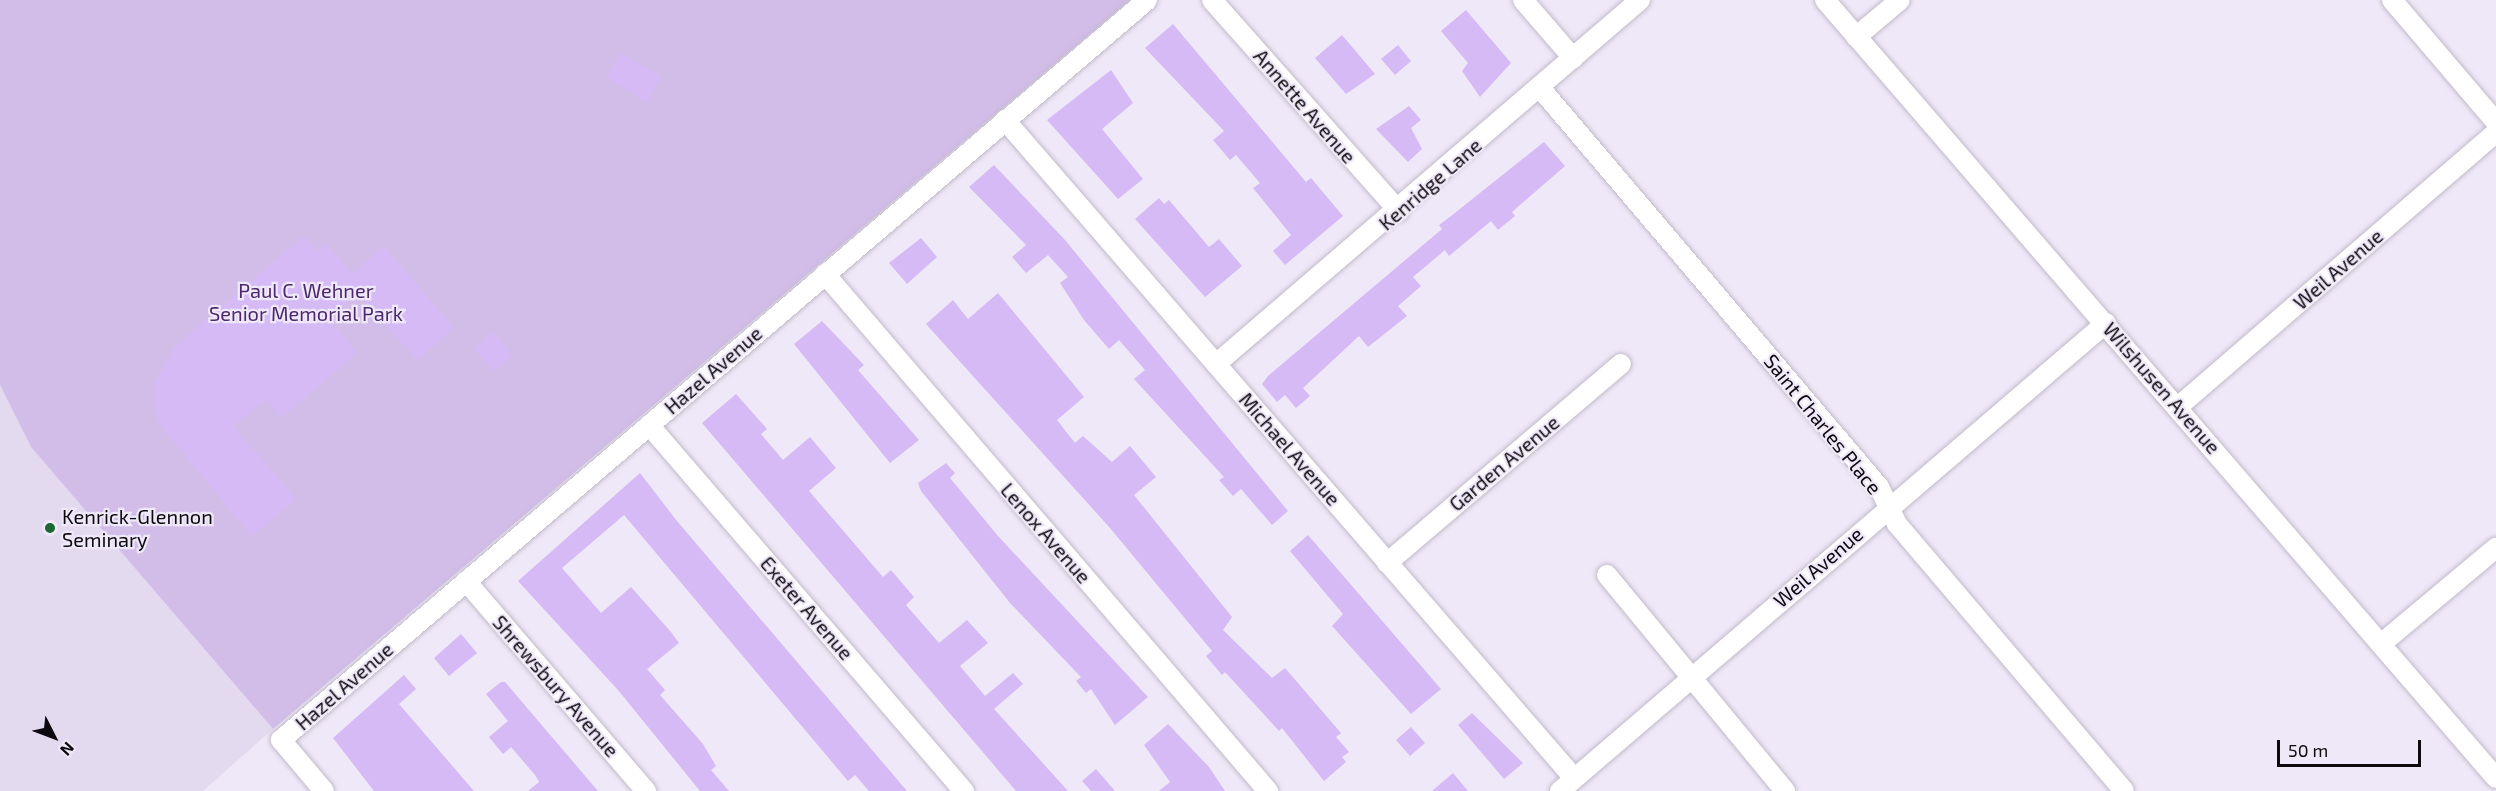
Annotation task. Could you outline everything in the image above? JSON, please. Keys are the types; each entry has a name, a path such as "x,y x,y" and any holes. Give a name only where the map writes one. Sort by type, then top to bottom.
{"street":[{"name":"Hazel Avenue","path":"324,791 281,740 1147,0"},
{"name":"Annette Avenue","path":"1212,0 1398,211"},
{"path":"1523,0 1573,58"},
{"name":"Kenridge Lane","path":"1216,364 1541,89 1640,0"},
{"name":"Wilshusen Avenue","path":"1825,0 2179,406 2496,778"},
{"path":"1856,37 1900,0"},
{"path":"2392,0 2496,122"},
{"name":"Saint Charles Place","path":"1541,89 1879,487 1897,524 2124,791"},
{"name":"Michael Avenue","path":"1005,120 1387,563 1567,785"},
{"name":"Weil Avenue","path":"2179,406 2496,132"},
{"name":"Lenox Avenue","path":"825,274 1268,791"},
{"name":"Weil Avenue","path":"1567,785 1888,506 2106,323"},
{"name":"Garden Avenue","path":"1387,563 1621,364"},
{"name":"Exeter Avenue","path":"649,425 964,791"},
{"path":"2381,644 2496,548"},
{"path":"1606,576 1785,791"},
{"name":"Shrewsbury Avenue","path":"466,581 646,791"}],"shaded area":[{"name":"Kenrick-Glennon Seminary","path":"0,385 31,447 273,729 203,791 0,791"}],"green space":[{"name":"Paul C. Wehner Senior Memorial Park","path":"0,0 1130,0 273,729 31,447 0,385"}],"building":[{"path":"1466,10 1511,63 1480,97 1462,71 1468,63 1441,31"},
{"path":"1173,24 1306,182 1311,178 1343,216 1285,265 1273,251 1291,235 1253,188 1260,183 1236,155 1230,160 1213,140 1224,131 1145,48"},
{"path":"1342,35 1375,74 1346,94 1315,58"},
{"path":"1398,45 1411,61 1395,75 1381,59"},
{"path":"621,53 661,76 647,103 607,77"},
{"path":"1111,70 1133,103 1102,129 1143,179 1118,199 1047,120"},
{"path":"1409,106 1421,120 1411,128 1422,149 1408,162 1376,129"},
{"path":"1544,142 1565,166 1512,212 1515,216 1498,230 1491,221 1449,256 1445,250 1413,277 1421,286 1398,306 1407,316 1368,347 1359,336 1303,388 1310,396 1296,408 1285,395 1277,402 1262,384 1268,376 1442,229 1439,225"},
{"path":"994,165 1065,240 1288,511 1272,525 1241,489 1233,496 1219,480 1224,477 1134,379 1145,370 1119,340 1109,349 1084,320 1060,283 1068,277 1048,255 1026,273 1012,257 1026,245 969,187"},
{"path":"1159,198 1164,204 1169,200 1209,247 1219,239 1242,266 1205,297 1135,219"},
{"path":"304,236 317,251 326,244 352,274 384,246 454,328 417,360 357,293 328,318 357,353 282,417 266,399 233,426 296,499 252,536 159,424 153,388 175,346"},
{"path":"921,238 937,257 907,284 889,263"},
{"path":"998,293 1084,397 1057,420 1075,443 1083,436 1112,462 1130,446 1156,477 1134,495 1232,617 1223,630 1272,678 1285,668 1341,733 1336,737 1349,752 1342,757 1346,762 1324,781 1282,728 1279,731 1225,672 1222,675 1206,656 1212,651 1110,528 926,324 953,300 968,319"},
{"path":"822,321 864,365 858,370 919,440 890,463 794,344"},
{"path":"493,331 512,356 494,371 475,349"},
{"path":"736,394 767,429 761,434 783,460 810,437 836,468 809,491 883,577 891,570 914,597 906,605 939,643 967,620 988,643 960,666 985,696 1013,673 1023,684 994,709 1068,791 1016,791 702,423"},
{"path":"946,463 955,473 950,478 998,536 1148,697 1115,725 1091,689 1086,693 1076,681 1081,677 1010,603 921,491 918,483"},
{"path":"640,473 677,521 907,791 869,791 855,775 848,781 624,515 562,568 601,613 631,587 671,632 679,643 647,669 665,690 660,695 703,744 716,766 711,770 729,791 700,791 618,690 518,581"},
{"path":"1308,535 1441,689 1411,714 1332,626 1343,614 1290,551"},
{"path":"461,634 477,653 449,676 434,658"},
{"path":"404,675 416,689 399,704 474,791 374,791 333,738"},
{"path":"501,682 505,682 598,791 528,791 539,782 535,775 511,747 503,754 489,737 508,721 486,694"},
{"path":"1472,713 1523,763 1504,779 1458,725"},
{"path":"1168,724 1209,767 1225,791 1159,791 1170,782 1144,745"},
{"path":"1411,727 1425,743 1410,756 1396,740"},
{"path":"1096,769 1115,791 1091,791 1082,781"},
{"path":"1453,773 1468,791 1432,791"}],"place":[{"name":"Kenrick-Glennon Seminary","path":"50,528"}]}
